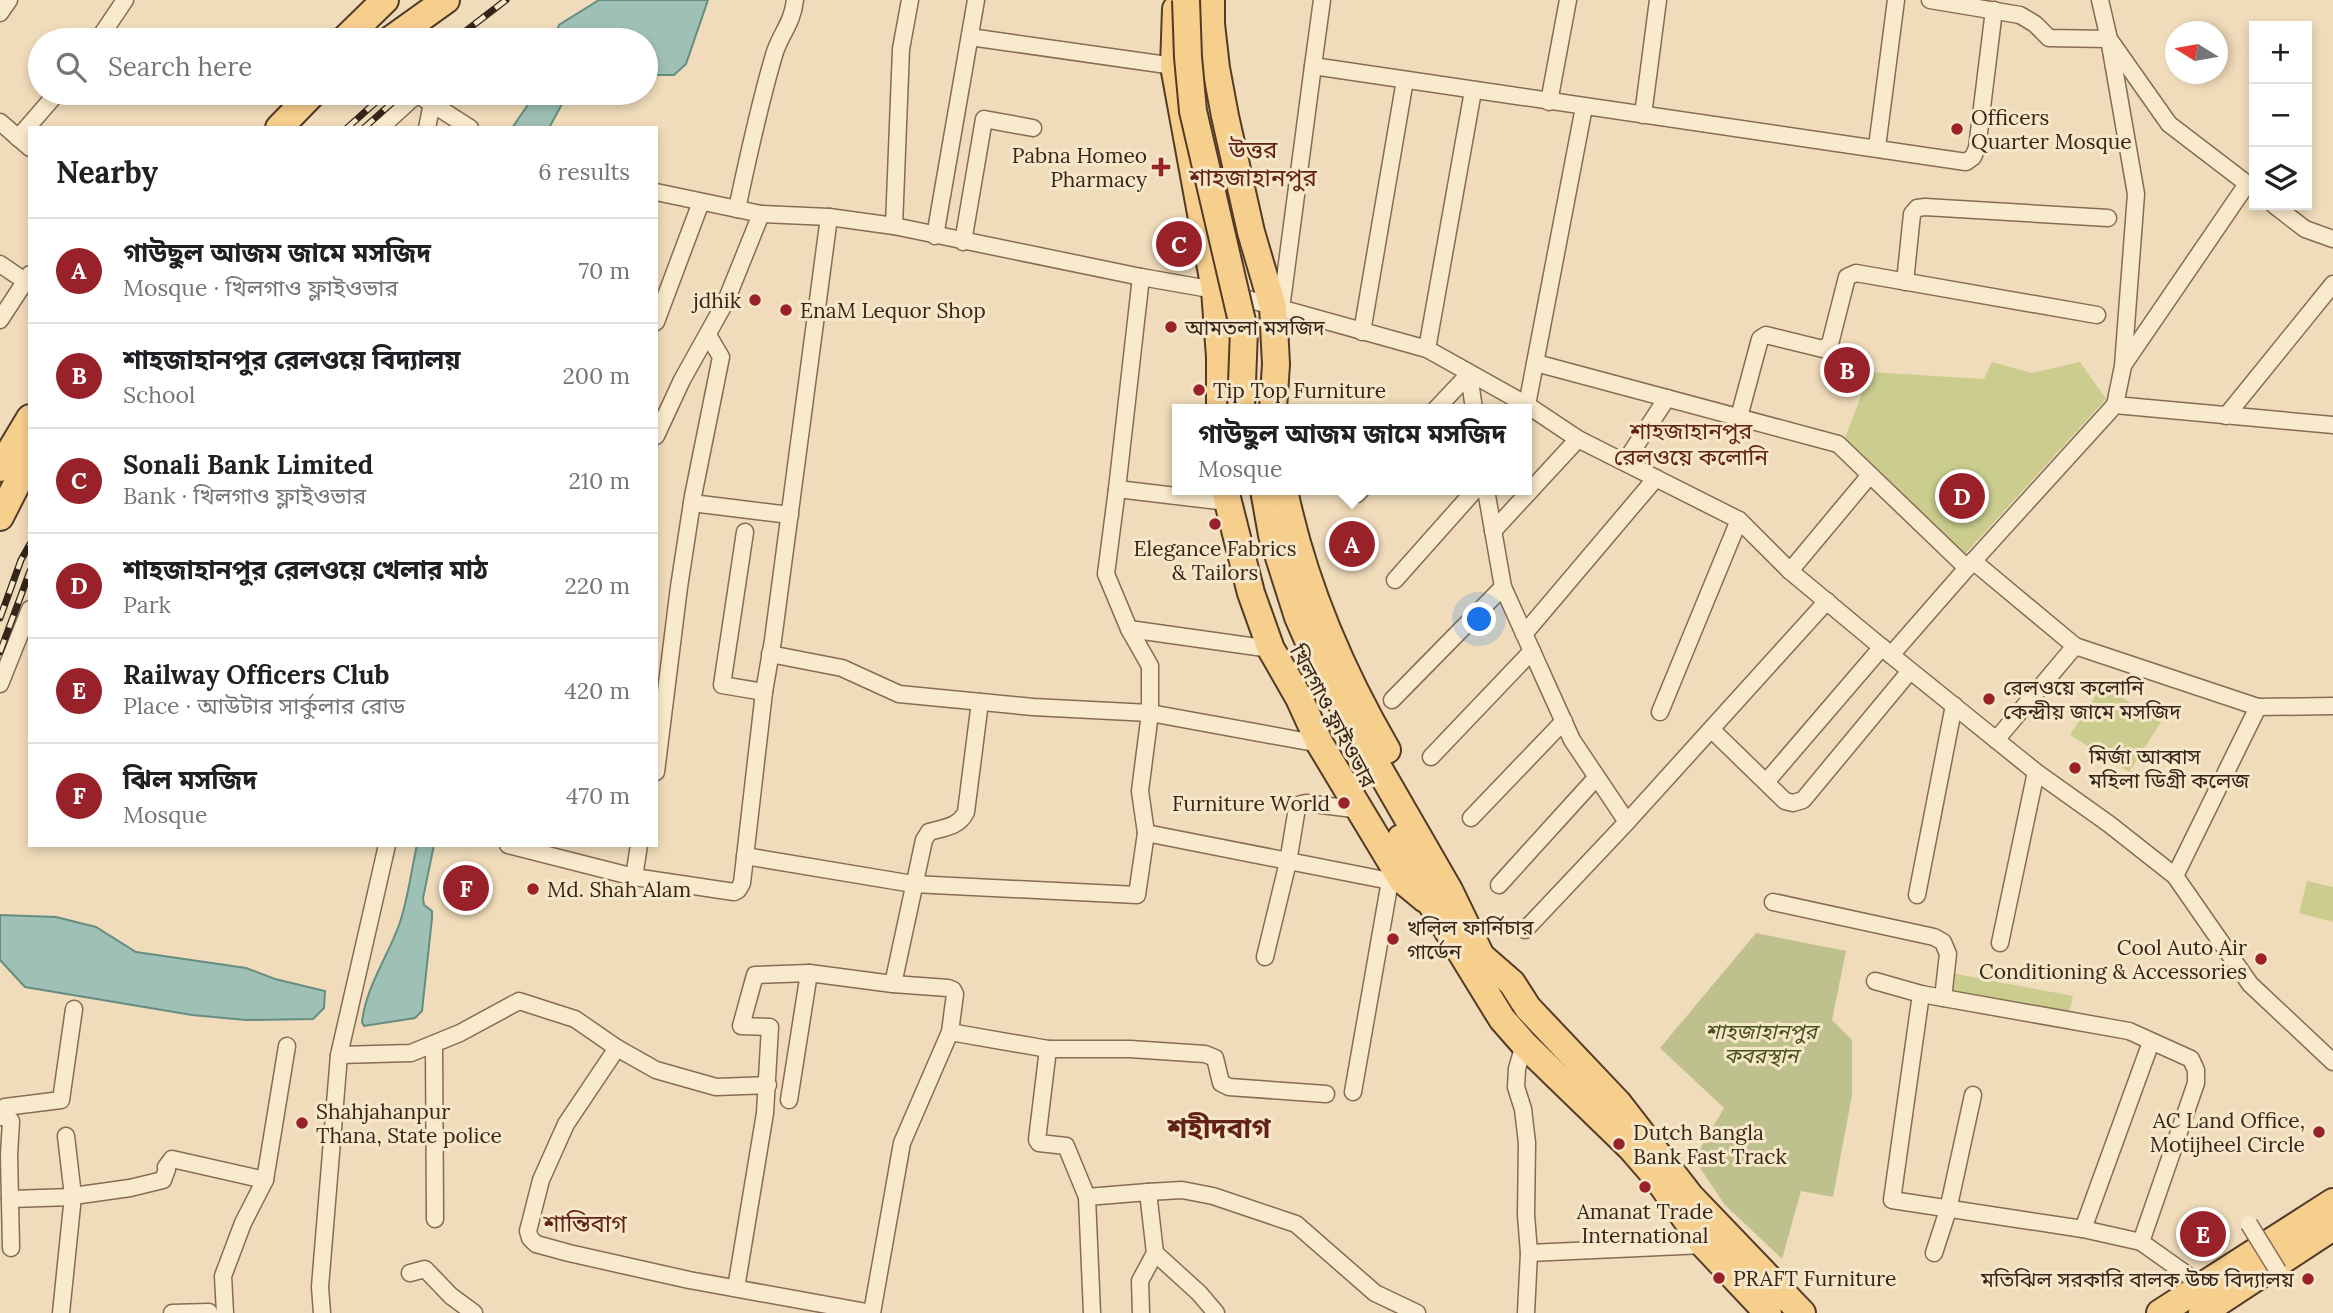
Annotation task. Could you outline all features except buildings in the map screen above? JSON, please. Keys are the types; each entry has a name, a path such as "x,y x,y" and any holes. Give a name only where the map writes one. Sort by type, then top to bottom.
{"main road":[{"path":"376,19 397,0"},
{"path":"376,19 421,0"},
{"path":"407,28 446,0"},
{"path":"1177,0 1174,66 1215,290 1220,404"},
{"path":"1186,0 1193,111 1244,330 1241,404"},
{"path":"1202,0 1202,59 1209,117 1256,324 1258,349 1255,404"},
{"path":"1212,0 1211,24 1225,116 1251,233 1277,308 1273,404"},
{"path":"260,126 290,105"},
{"path":"280,126 295,105"},
{"path":"0,468 28,421"},
{"path":"0,517 28,462"},
{"path":"1233,495 1251,593 1271,649 1299,698 1320,744 1361,810 1407,866 1440,896 1481,956 1511,983 1528,1008 1618,1103 1690,1196 1802,1313"},
{"name":"খিলগাও ফ্লাইওভার","path":"1233,495 1316,691 1407,866"},
{"name":"খিলগাও ফ্লাইওভার","path":"1265,495 1272,535 1308,640 1344,711 1407,866"},
{"path":"1285,495 1303,566 1322,621 1377,733 1443,849 1440,896"},
{"path":"1407,866 1440,896 1496,1009 1524,1044 1631,1148 1657,1178 1704,1245 1768,1313"},
{"path":"2160,1313 2333,1202"},
{"path":"2202,1313 2333,1227"}],"street":[{"path":"0,13 9,0"},
{"path":"106,28 125,0"},
{"path":"737,209 754,128 775,51 793,17 795,0"},
{"path":"894,226 901,49 910,0"},
{"path":"935,236 976,0"},
{"path":"1277,308 1322,0"},
{"path":"1549,102 1568,0"},
{"path":"1643,115 1658,0"},
{"path":"1877,147 1896,0"},
{"path":"1930,0 2020,15 2035,23 2049,38 2109,39"},
{"path":"1767,781 2115,405 2123,366 2136,194 2100,0"},
{"path":"1313,66 1966,162 1973,157 1977,148 1994,10"},
{"path":"970,37 1174,66"},
{"path":"2109,39 2169,124 2249,184"},
{"path":"1362,332 1405,80"},
{"path":"1427,349 1473,91"},
{"path":"35,126 49,105"},
{"path":"382,126 404,105"},
{"path":"427,126 432,105"},
{"path":"435,105 467,126"},
{"path":"1528,404 1584,107"},
{"path":"963,242 984,119 1033,128"},
{"path":"0,122 24,143"},
{"path":"2123,366 2249,189"},
{"path":"658,192 761,214 829,217 894,226 963,242 1215,290 1427,349 1526,404"},
{"path":"658,317 701,202"},
{"path":"1905,282 1912,214 1917,208 2108,218"},
{"path":"2280,210 2305,229 2333,239"},
{"path":"658,432 682,380 726,301 761,214"},
{"path":"516,847 634,877 734,892 738,890 745,856 764,692 829,217"},
{"path":"0,264 27,278 0,320"},
{"path":"1739,417 1760,339 1766,335 1823,349 1830,344 1847,277 1856,273 2097,315"},
{"path":"745,856 914,884 1137,895 1146,833 1140,791 1150,713 1150,666 1129,629 1106,574 1141,277"},
{"path":"2226,416 2333,284"},
{"path":"658,756 692,503 721,357 708,335"},
{"path":"1536,363 1838,444 1970,564 2075,646 2258,708 2333,706"},
{"path":"1441,404 1469,374"},
{"path":"1469,374 1474,404"},
{"path":"1625,462 1667,398"},
{"path":"2115,405 2333,425"},
{"path":"1532,408 1578,439 1739,520 1790,571 1910,671 2036,772 2175,876 2250,984 2333,1062"},
{"path":"1532,489 1578,439"},
{"path":"1790,571 1870,474"},
{"path":"1524,634 1656,478"},
{"path":"1117,489 1172,491"},
{"path":"1395,580 1471,495"},
{"path":"1487,495 1503,586 1572,740 1627,822"},
{"path":"1493,531 1526,495"},
{"path":"692,503 790,515"},
{"path":"1660,712 1739,520"},
{"path":"745,532 722,685 764,692"},
{"path":"1392,699 1503,586"},
{"path":"1525,930 1712,730 1827,601"},
{"path":"0,684 28,614"},
{"path":"1129,629 1271,649"},
{"path":"1996,740 2075,646"},
{"path":"1431,757 1532,651"},
{"path":"770,654 842,668 899,694 1068,709 1150,713 1320,744"},
{"path":"1712,730 1785,801 1793,803 1802,800 1910,671"},
{"path":"892,984 924,839 929,832 952,826 962,820 966,812 980,702"},
{"path":"1917,895 1954,705"},
{"path":"2175,876 2258,708"},
{"path":"1471,818 1564,721"},
{"path":"2000,943 2036,772"},
{"path":"1499,885 1596,778"},
{"path":"1265,957 1288,862 1297,808 1301,804 1361,810"},
{"path":"1146,833 1288,862 1407,866 1353,1092"},
{"path":"322,1313 320,1287 340,1055 387,847"},
{"path":"634,877 639,847"},
{"path":"1773,902 1934,937 1943,942 1948,954 1943,998"},
{"path":"789,1100 809,973"},
{"path":"617,1048 566,1124 541,1180 528,1231 530,1238 536,1244 569,1253 736,1288 872,1313 902,1143 950,1032 955,994 953,990 809,973 755,975 741,1026 770,1027 768,1085 736,1288"},
{"path":"1875,981 1921,994 2129,1031 2191,1059 2196,1070 2196,1083 2141,1242"},
{"path":"1921,994 1892,1200 2083,1229 2141,1242 2203,1286"},
{"path":"340,1055 411,1054 520,1001 575,1019 617,1048 656,1070 716,1087 768,1085"},
{"path":"11,1248 11,1121 0,1116 5,1107 61,1100 74,1009"},
{"path":"950,1032 1048,1049 1130,1049 1205,1054 1214,1058 1221,1083 1229,1087 1326,1094"},
{"path":"2083,1229 2151,1042"},
{"path":"1524,1044 1517,1069 1516,1087 1526,1126 1526,1215 1529,1253 1526,1313"},
{"path":"433,1045 435,1219"},
{"path":"172,1313 217,1312 223,1276 243,1223 265,1180 287,1046"},
{"path":"1048,1049 1037,1140 1039,1143 1066,1146 1087,1197 1092,1313"},
{"path":"1934,1253 1948,1209 1973,1095"},
{"path":"61,1313 73,1197 66,1136"},
{"path":"10,1199 73,1197 163,1180 166,1167 172,1159 265,1180"},
{"path":"1087,1197 1182,1190 1213,1196 1296,1224 1375,1293 1417,1313"},
{"path":"1141,1313 1140,1281 1155,1253 1148,1192"},
{"path":"2249,1224 2278,1271"},
{"path":"1529,1253 1704,1245"},
{"path":"1155,1253 1199,1293 1216,1313"},
{"path":"410,1273 425,1269 451,1296 474,1313"}],"green space":[{"path":"1992,362 2032,373 2080,362 2106,399 1965,554 1845,438 1870,372 1984,379"},
{"path":"2102,685 2161,722 2129,772 2070,735"},
{"path":"2307,881 2333,887 2333,922 2299,913"},
{"name":"শাহজাহানপুর কবরস্থান","path":"1756,933 1846,951 1832,1020 1852,1040 1852,1095 1833,1197 1801,1191 1782,1259 1725,1205 1694,1159 1724,1108 1660,1048"},
{"path":"1951,973 2073,996 2068,1017 1948,991"}],"water":[{"path":"599,0 708,0 686,64 674,75 658,75 658,28 558,28"},
{"path":"528,105 561,105 550,126 513,126"},
{"path":"417,847 434,847 423,898 424,905 432,911 432,918 422,1011 415,1018 364,1026 364,1009 394,937 407,896"},
{"path":"0,915 56,917 96,927 136,952 246,968 275,979 325,991 324,1008 313,1019 246,1020 192,1015 25,987 0,960"}],"railway":[{"path":"470,28 506,0"},
{"path":"349,126 373,105"},
{"path":"366,126 390,105"},
{"path":"0,618 28,548"},
{"path":"0,652 28,576"}],"place":[{"name":"Officers Quarter Mosque","path":"1957,129"},
{"name":"Pabna Homeo Pharmacy","path":"1161,167"},
{"name":"Sonali Bank Limited","path":"1179,244"},
{"name":"jdhik","path":"755,300"},
{"name":"EnaM Lequor Shop","path":"786,310"},
{"name":"আমতলা মসজিদ","path":"1171,327"},
{"name":"শাহজাহানপুর রেলওয়ে বিদ্যালয়","path":"1847,370"},
{"name":"Tip Top Furniture","path":"1199,390"},
{"name":"শাহজাহানপুর রেলওয়ে খেলার মাঠ","path":"1962,496"},
{"name":"Elegance Fabrics & Tailors","path":"1215,524"},
{"name":"গাউছুল আজম জামে মসজিদ","path":"1352,544"},
{"name":"রেলওয়ে কলোনি কেন্দ্রীয় জামে মসজিদ","path":"1989,699"},
{"name":"মির্জা আব্বাস মহিলা ডিগ্রী কলেজ","path":"2075,768"},
{"name":"Furniture World","path":"1344,803"},
{"name":"ঝিল মসজিদ","path":"466,888"},
{"name":"Md. Shah Alam","path":"533,889"},
{"name":"খলিল ফার্নিচার গার্ডেন","path":"1393,939"},
{"name":"Cool Auto Air Conditioning & Accessories","path":"2261,959"},
{"name":"Shahjahanpur Thana, State police","path":"302,1123"},
{"name":"AC Land Office, Motijheel Circle","path":"2319,1132"},
{"name":"Dutch Bangla Bank Fast Track","path":"1619,1144"},
{"name":"Amanat Trade International","path":"1645,1187"},
{"name":"Railway Officers Club","path":"2203,1234"},
{"name":"PRAFT Furniture","path":"1719,1278"},
{"name":"মতিঝিল সরকারি বালক উচ্চ বিদ্যালয়","path":"2308,1279"}],"district":[{"name":"উত্তর শাহজাহানপুর","path":"1253,163"},
{"name":"শাহজাহানপুর রেলওয়ে কলোনি","path":"1691,443"},
{"name":"শহীদবাগ","path":"1219,1128"},
{"name":"শান্তিবাগ","path":"585,1223"}]}
